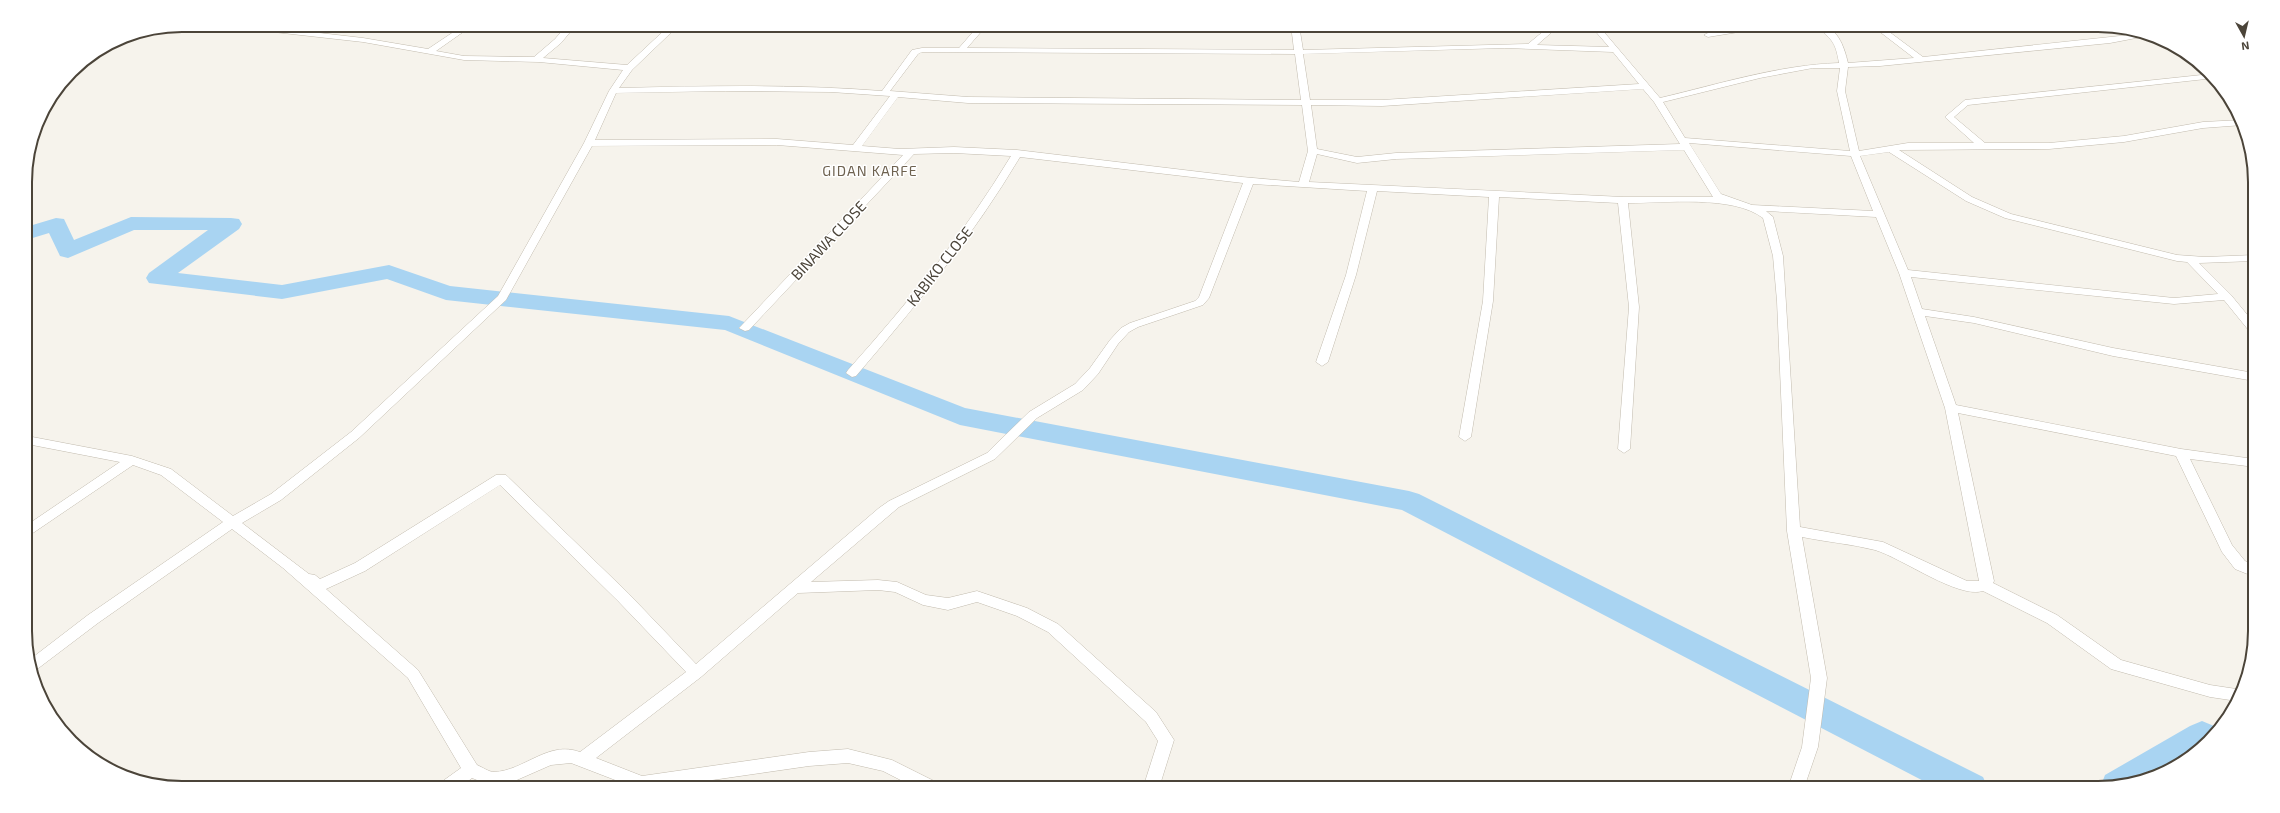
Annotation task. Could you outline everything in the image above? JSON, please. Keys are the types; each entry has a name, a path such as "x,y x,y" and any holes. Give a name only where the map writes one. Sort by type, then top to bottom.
{"street":[{"path":"294,32 363,40 464,58 536,60 629,68"},
{"path":"429,52 459,32"},
{"path":"536,60 558,41 564,32"},
{"path":"36,663 93,618 233,522 276,497 354,435 502,298 589,143 613,91 629,68 668,32"},
{"path":"965,50 963,46 976,32"},
{"path":"1296,32 1308,103 1313,151 1303,185"},
{"path":"1530,47 1548,32"},
{"path":"1600,32 1658,101 1717,196 1723,200"},
{"path":"1708,35 1726,32"},
{"path":"1794,531 1878,546 1966,586 1979,587 1984,585 1987,581 1951,408 1904,273 1855,154 1841,91 1844,64 1841,49 1833,35 1829,32"},
{"path":"1884,32 1921,60"},
{"path":"1658,101 1813,66 1921,60 2110,41 2133,36"},
{"path":"884,93 915,52 932,50 1300,52 1530,47 1614,50"},
{"path":"1984,147 1949,117 1965,103 2205,77"},
{"path":"613,91 772,88 831,89 968,100 1382,104 1645,86"},
{"path":"855,149 896,94"},
{"path":"1313,151 1357,160 1396,156 1684,143 1855,154 1908,146 2049,146 2124,139 2203,124 2237,123"},
{"path":"589,143 777,142 911,152 954,150 1017,153 1249,181 1303,185 1623,200 1723,200 1753,206 1880,214"},
{"path":"1891,149 1969,199 2008,216 2114,244 2191,260 2248,258"},
{"name":"BINAWA CLOSE","path":"745,328 911,152"},
{"name":"KABIKO CLOSE","path":"852,373 949,256 994,194 1017,153"},
{"path":"583,759 696,674 794,588 894,504 991,456 1033,416 1079,387 1094,371 1125,330 1134,325 1199,303 1204,298 1249,181"},
{"path":"1322,362 1351,275 1372,188"},
{"path":"1465,437 1488,301 1494,194"},
{"path":"1623,200 1634,307 1624,449"},
{"path":"1753,206 1768,216 1778,256 1794,531 1819,678 1810,747 1798,781"},
{"path":"2191,260 2227,297 2248,322"},
{"path":"1904,273 2174,301 2227,297"},
{"path":"1918,312 1995,324 2113,352 2248,376"},
{"path":"1951,408 2181,453 2248,462"},
{"path":"32,441 132,460 166,472 319,586 360,567 501,478 623,596 696,674"},
{"path":"2181,453 2228,548 2240,565 2248,569"},
{"path":"32,529 132,460"},
{"path":"288,564 413,674 471,770 492,779 510,776 550,758 571,756 583,759 637,781"},
{"path":"794,588 878,585 897,587 923,600 948,604 977,596 1022,612 1053,628 1151,717 1166,740 1153,781"},
{"path":"1984,585 2052,619 2116,665 2210,691 2234,694"},
{"path":"656,781 809,759 848,756 886,765 918,781"},
{"path":"456,781 471,770"}],"waterway":[{"path":"32,232 56,224 68,251 131,223 231,224 157,278 282,292 389,272 446,293 729,323 960,416 1409,501 1957,781"},
{"path":"2132,777 2202,736 2204,738"}],"district":[{"name":"GIDAN KARFE","path":"870,170"}]}
